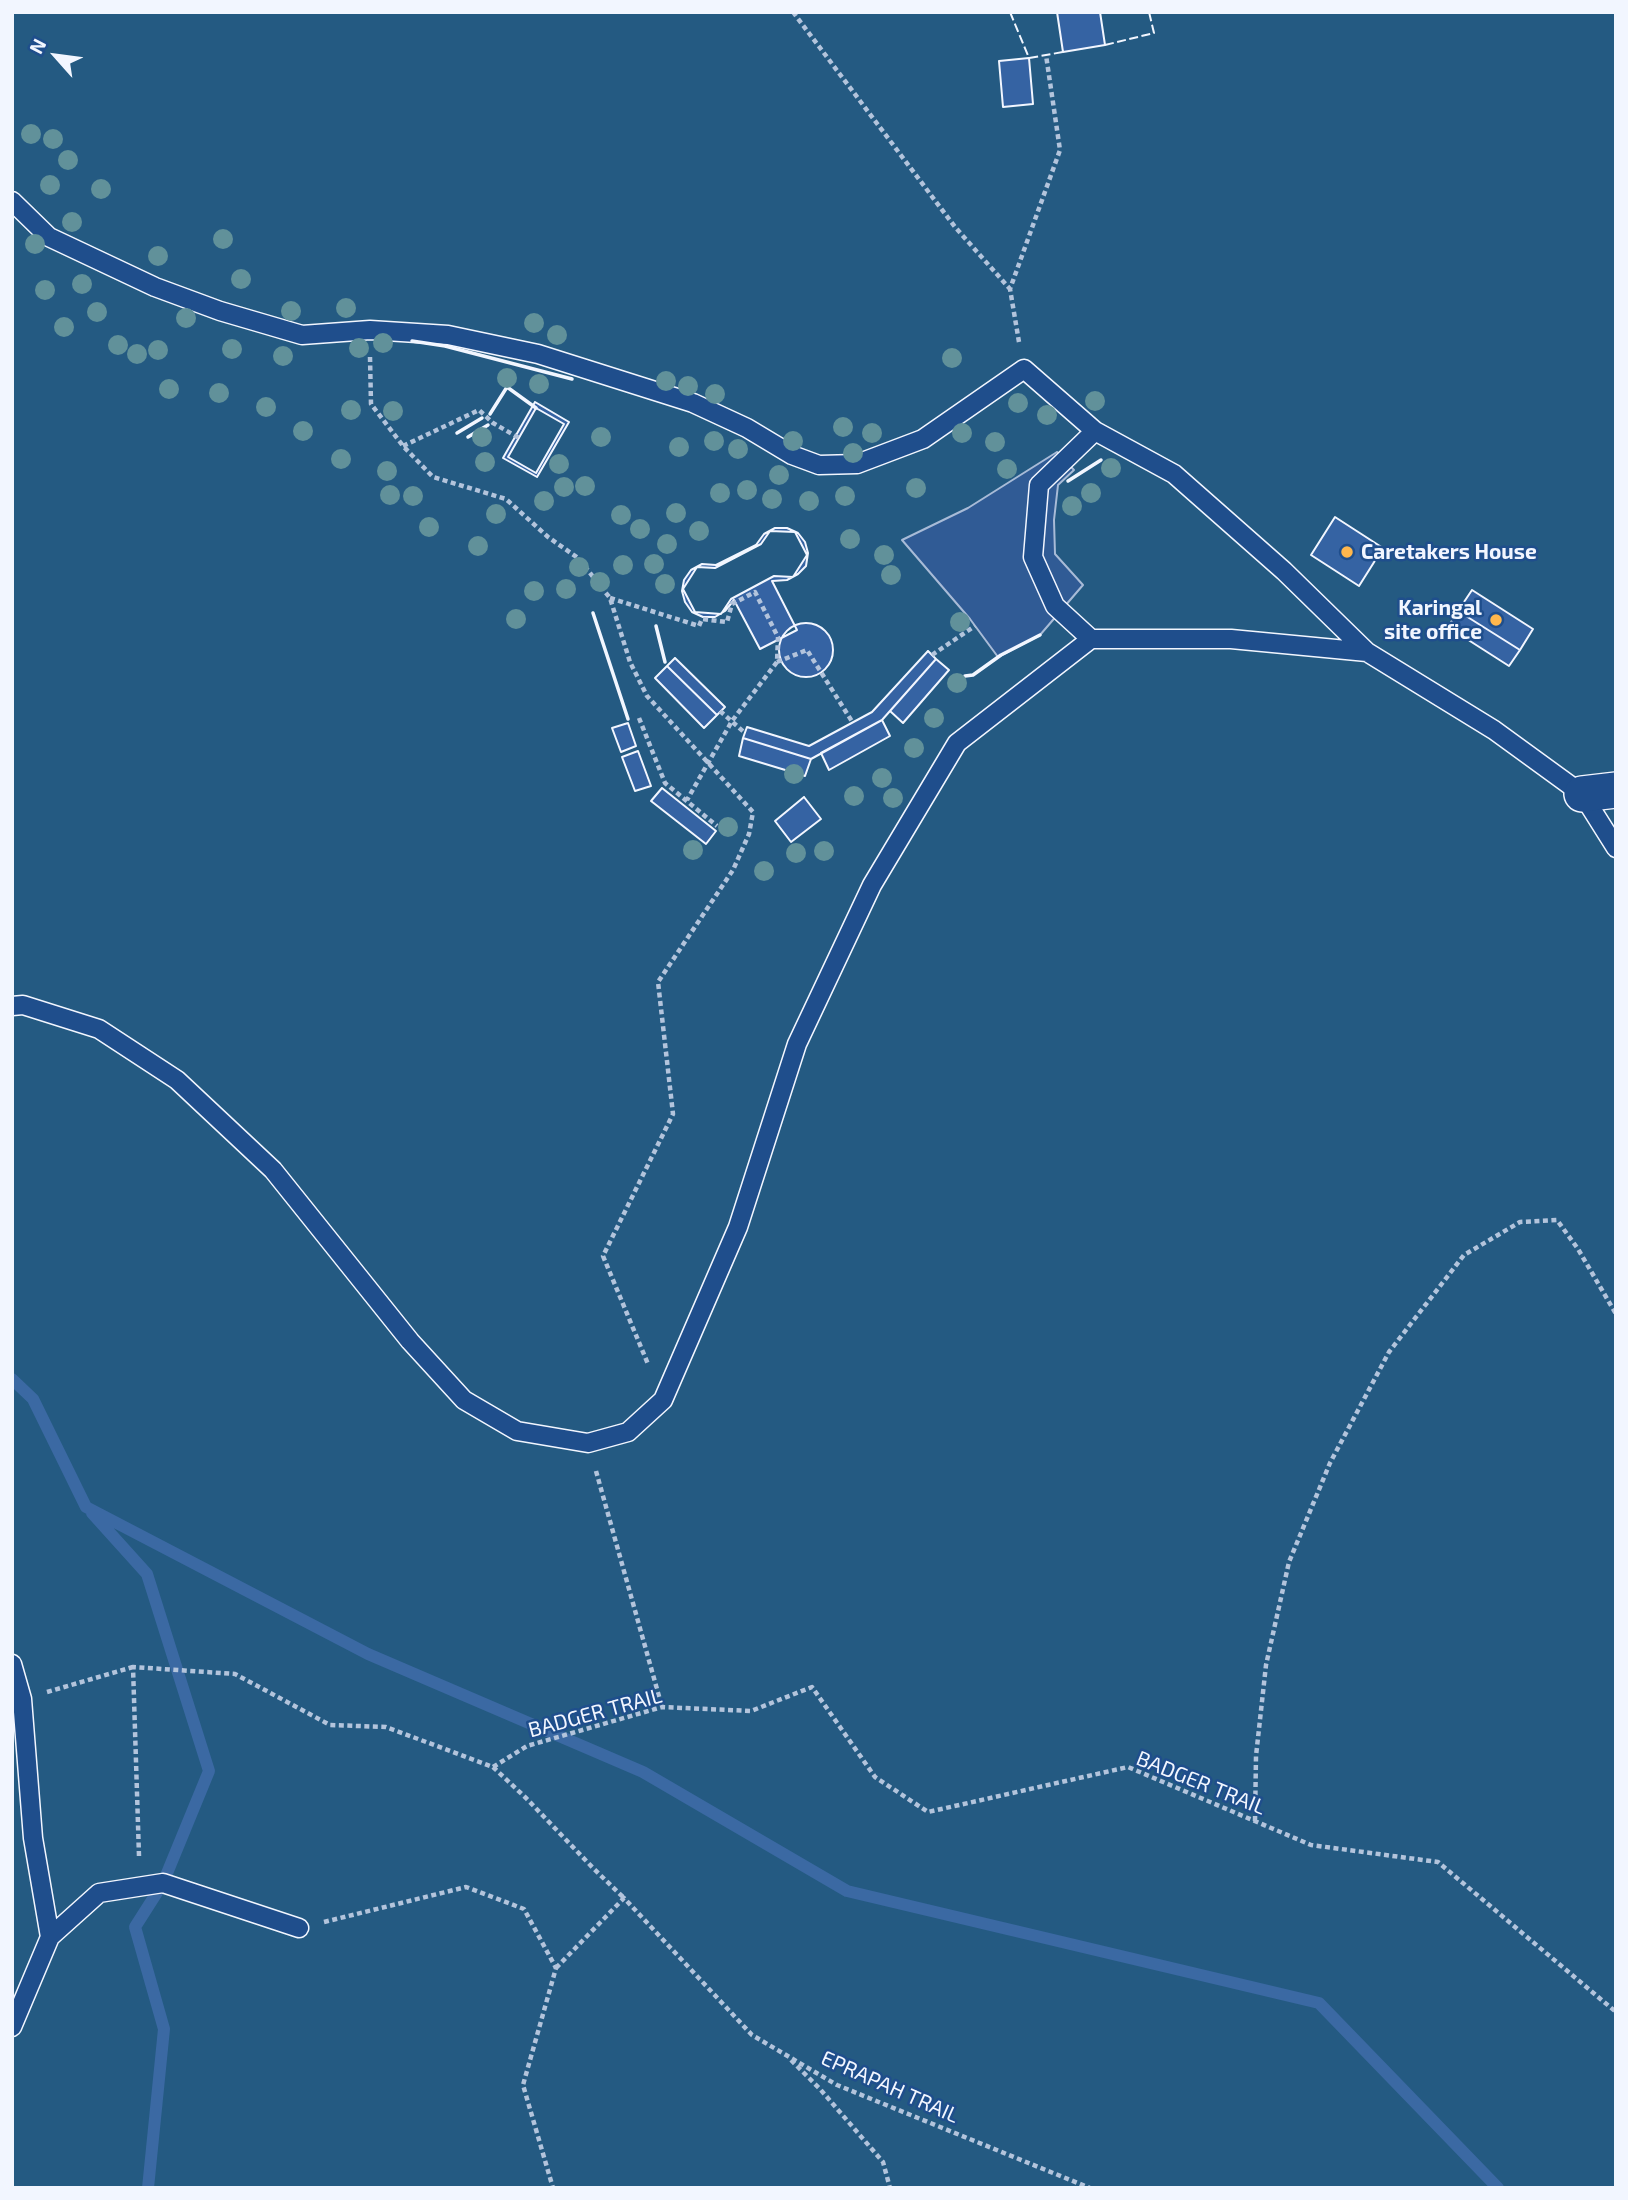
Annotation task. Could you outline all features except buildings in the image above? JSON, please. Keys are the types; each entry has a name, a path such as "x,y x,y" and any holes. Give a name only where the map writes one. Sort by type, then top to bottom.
{"street":[{"path":"1582,794 1616,790"}],"lane":[{"path":"12,201 49,237 155,287 220,311 302,335 370,330 448,335 538,355 693,403 747,428 792,455 819,465 857,464 923,439 1024,369 1095,431 1174,474 1284,571 1367,652 1494,730 1582,794 1616,848"},
{"path":"1091,639 1055,606 1033,557 1039,485 1095,431"},
{"path":"12,1006 23,1005 99,1029 177,1080 273,1170 410,1341 464,1400 517,1431 589,1443 628,1432 663,1400 738,1227 797,1044 873,885 957,743 1091,639 1231,639 1367,652"},
{"path":"12,1664 22,1699 33,1838 50,1937"},
{"path":"12,2027 50,1937 99,1893 163,1883 299,1928"}],"path":[{"path":"793,12 955,227 1010,289"},
{"path":"1024,369 1010,289 1060,150 1046,55"},
{"path":"370,330 371,404 404,446 433,477 506,499 548,537 578,558 610,598 630,662 647,696 753,812 749,834 733,870 657,982 673,1114 603,1256 663,1400"},
{"path":"404,446 478,410 493,423 519,438"},
{"path":"610,598 699,626 702,619 727,622 732,604 755,592 778,637 777,662"},
{"path":"932,655 975,626"},
{"path":"687,800 732,721 777,662 807,650 853,723"},
{"path":"720,711 745,733"},
{"path":"639,718 665,783 718,826"},
{"path":"1255,1821 1256,1756 1266,1665 1289,1563 1330,1463 1389,1352 1464,1255 1520,1222 1557,1220 1578,1249 1616,1314"},
{"path":"589,1443 662,1707"},
{"path":"99,1893 140,1855 134,1667"},
{"path":"22,1699 134,1667 235,1674 330,1725 386,1727 493,1767"},
{"name":"BADGER TRAIL","path":"493,1767 527,1746 662,1707 751,1711 812,1687 875,1777 928,1812 1128,1767 1311,1845 1438,1862 1616,2012"},
{"name":"EPRAPAH TRAIL","path":"493,1767 526,1797 624,1898 752,2035 837,2085 1090,2188"},
{"path":"299,1928 466,1887 524,1909 556,1968"},
{"path":"553,2188 523,2085 556,1968 624,1898"},
{"path":"785,2054 820,2089 883,2162 890,2188"}],"shaded area":[{"path":"12,12 1616,12 1616,2188 12,2188"},
{"path":"1057,452 1074,470 1058,485 1054,520 1055,554 1083,585 1040,635 998,657 970,619 902,540 968,508"}],"waterway":[{"path":"12,1379 33,1399 86,1507 368,1654 643,1772 847,1891 1319,2003 1498,2188"},
{"path":"92,1513 147,1574 209,1771 163,1883 135,1927 164,2029 148,2188"}],"fence":[{"path":"1010,12 1029,58 1063,52"},
{"path":"1105,45 1154,33 1149,12"}],"wall":[{"path":"412,341 445,346 572,379"},
{"path":"490,414 507,387 536,408"},
{"path":"457,433 482,418"},
{"path":"468,437 488,425"},
{"path":"1068,481 1101,460"},
{"path":"593,613 628,719"},
{"path":"656,626 665,662"},
{"path":"965,676 973,675 1001,655 1040,635"}],"place":[{"name":"Caretakers House","path":"1347,552"},
{"name":"Karingal site office","path":"1496,620"}]}
